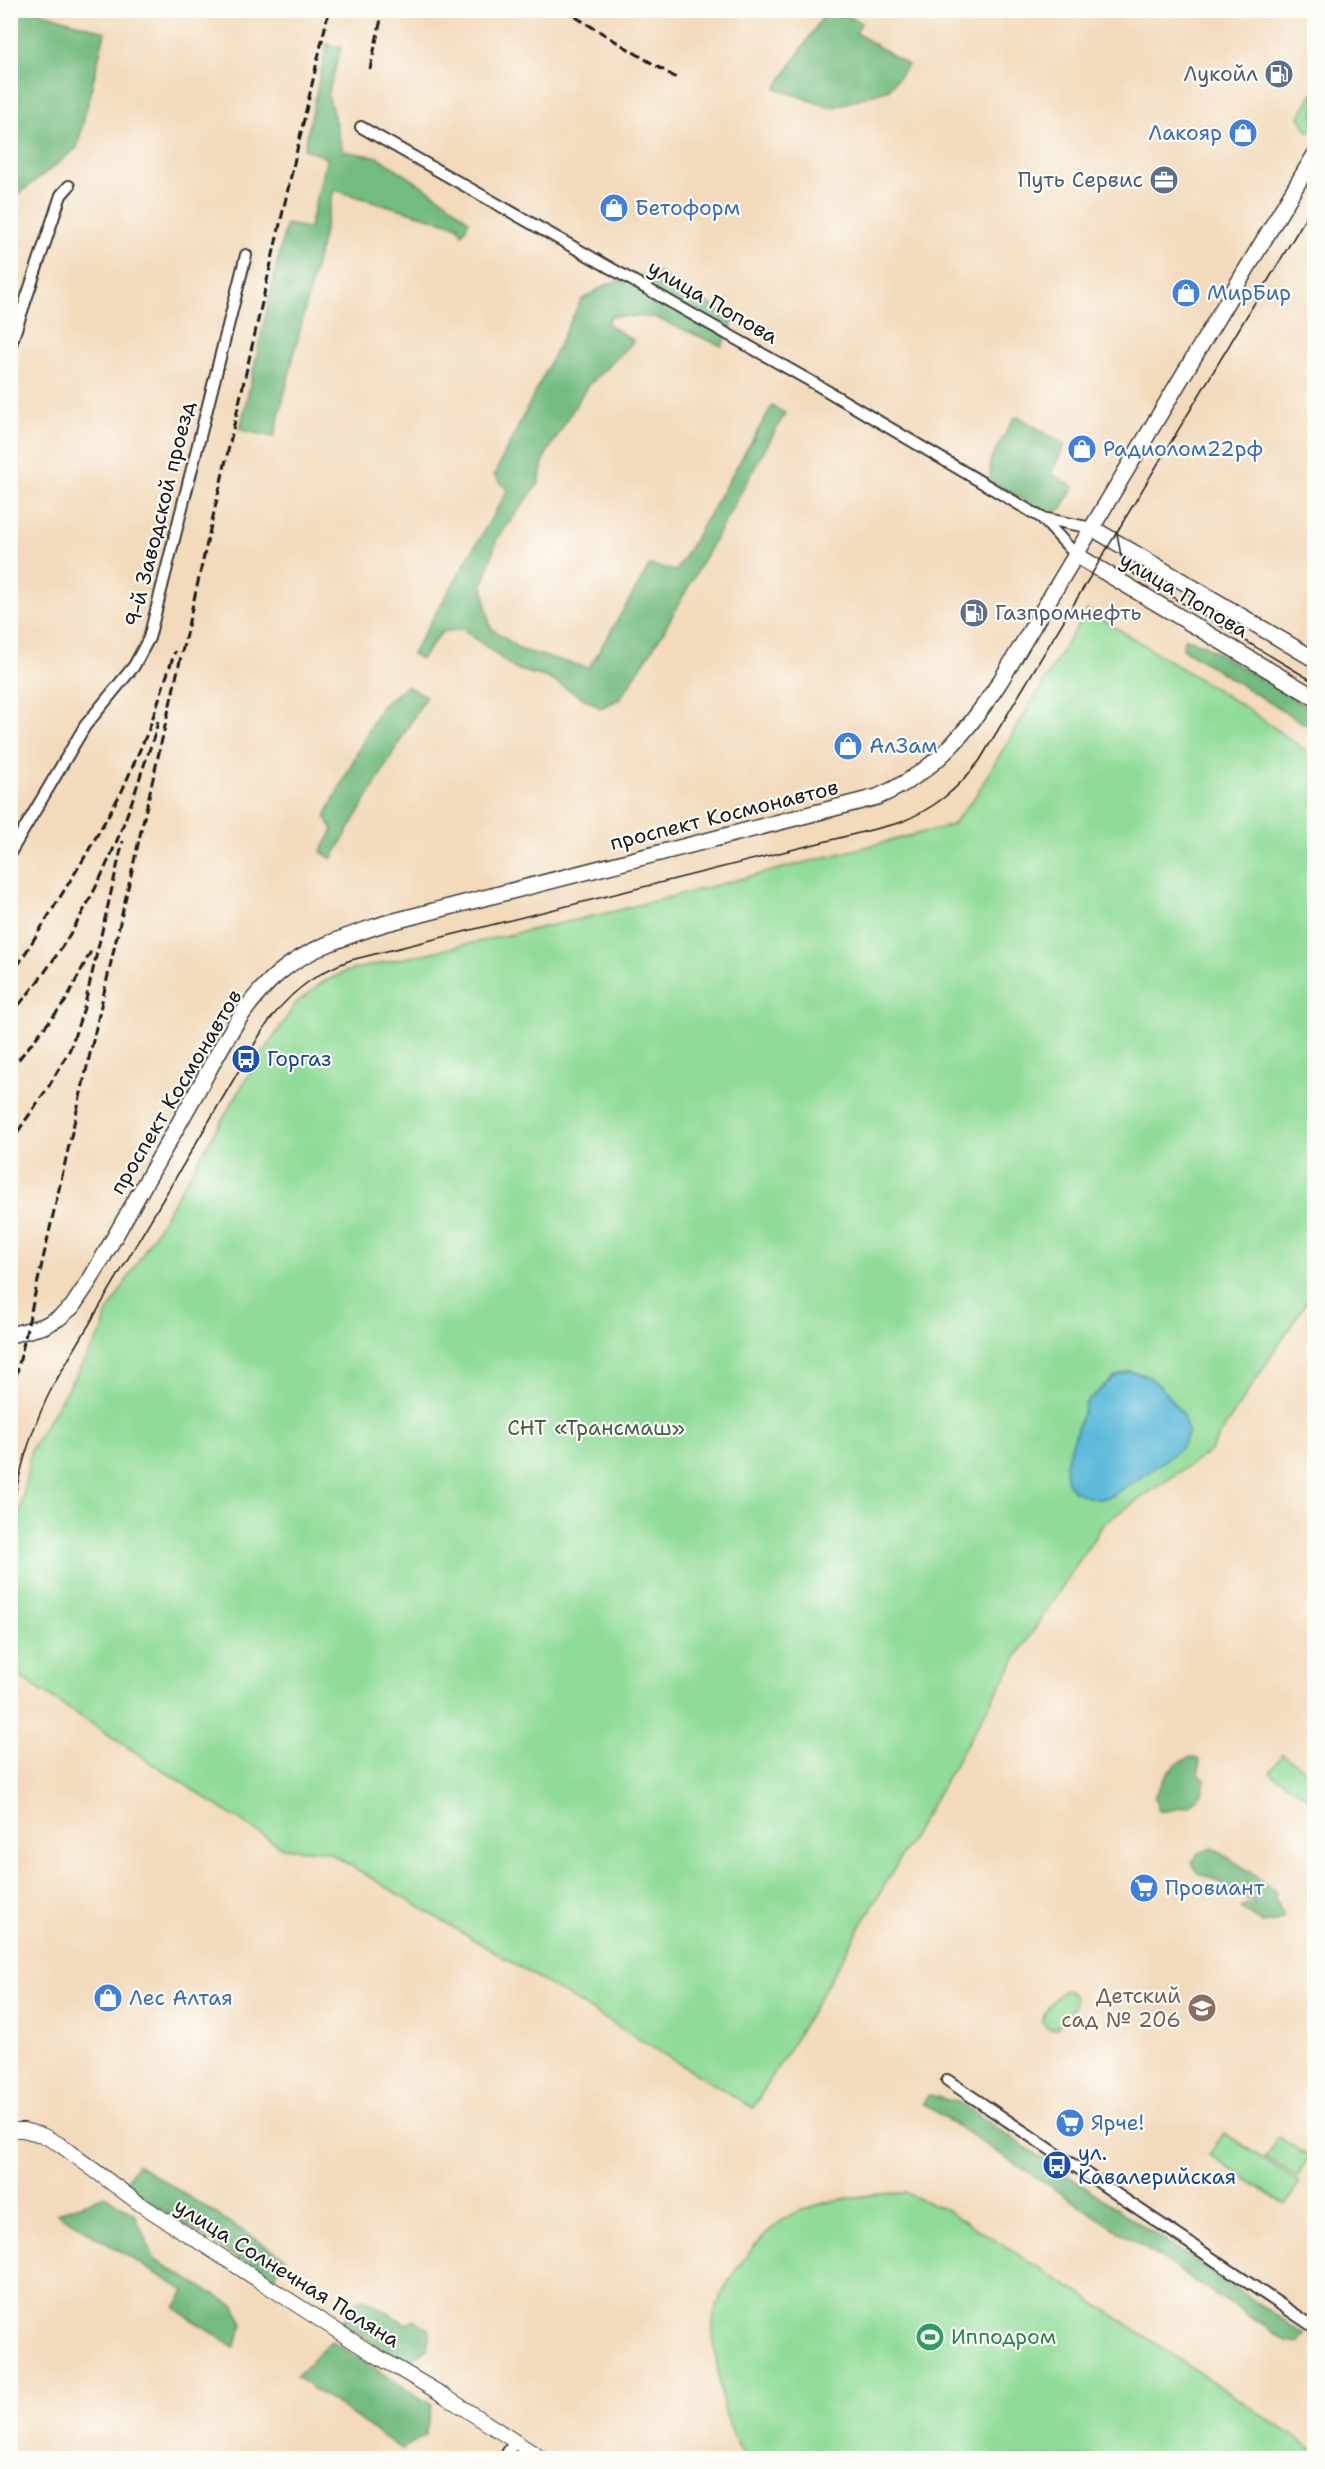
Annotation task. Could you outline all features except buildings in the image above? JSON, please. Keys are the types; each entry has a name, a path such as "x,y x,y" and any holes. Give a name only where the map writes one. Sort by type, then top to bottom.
{"main road":[{"name":"проспект Космонавтов","path":"10,1335 44,1326 72,1307 90,1280 232,1029 249,1004 282,971 326,945 383,924 877,797 896,789 934,763 968,728 1001,680 1314,156"},
{"name":"улица Попова","path":"1092,528 1314,659"},
{"name":"улица Попова","path":"1076,555 1314,697"}],"street":[{"name":"улица Попова","path":"361,127 812,382 1042,518 1076,555"},
{"path":"10,347 61,195 69,186"},
{"name":"9-й Заводской проезд","path":"10,853 85,726 134,666 149,638 246,255"},
{"name":"улица Попова","path":"1042,518 1092,528"},
{"path":"947,2080 1314,2327"},
{"name":"улица Солнечная Поляна","path":"10,2130 42,2135 59,2144 140,2204 219,2256 542,2458"},
{"path":"504,2458 515,2440"}],"green space":[{"path":"11,10 37,11 105,32 77,148 11,200"},
{"path":"827,10 840,11 861,23 856,33 908,65 889,89 831,108 776,88"},
{"path":"327,44 341,47 328,95 343,151 378,157 447,202 469,221 462,234 458,226 334,190 274,437 240,430 286,224 309,228 327,158 304,149"},
{"path":"1314,91 1314,129 1309,133 1299,117"},
{"path":"658,272 734,320 722,346 654,317 611,316 607,324 634,341 586,388 544,458 539,483 497,539 483,585 490,627 521,650 589,668 650,565 676,571 772,406 785,413 662,634 620,699 601,708 548,678 515,669 463,629 442,632 421,659 412,654 508,490 494,475 581,300 607,284"},
{"path":"1019,417 1065,445 1051,473 1074,487 1063,506 1052,517 990,480 990,461 1014,418"},
{"name":"СНТ «Трансмаш»","path":"1087,610 1248,709 1314,757 1314,1290 1209,1452 1104,1523 1024,1645 753,2108 328,1852 282,1848 11,1671 11,1567 31,1449 103,1330 106,1315 247,1078 296,1003 323,982 347,971 607,913 952,825 974,798"},
{"path":"1184,638 1204,645 1314,711 1314,730 1183,649"},
{"path":"406,686 426,696 332,859 321,852 333,830 325,816 381,706"},
{"path":"1282,1754 1314,1776 1314,1802 1270,1772"},
{"path":"1193,1757 1199,1760 1199,1774 1205,1780 1202,1793 1188,1807 1159,1811 1154,1797 1165,1777 1179,1763"},
{"path":"1213,1848 1276,1892 1275,1898 1284,1917 1262,1923 1241,1908 1246,1904 1253,1906 1255,1903 1229,1890 1216,1880 1198,1873 1192,1863 1198,1853"},
{"path":"1063,1991 1069,1991 1075,1997 1074,2007 1057,2028 1049,2029 1042,2023 1045,2013 1052,2001"},
{"path":"929,2095 960,2103 1305,2335 1299,2343 1287,2341 922,2103"},
{"path":"1224,2133 1300,2183 1286,2205 1209,2155"},
{"path":"1278,2137 1310,2157 1297,2177 1265,2157"},
{"path":"137,2164 286,2258 272,2281 124,2185"},
{"name":"Ипподром","path":"906,2193 947,2210 1100,2306 1314,2450 1314,2458 745,2458 732,2432 719,2383 713,2323 722,2293 743,2260 756,2245 769,2231 795,2213 849,2198"},
{"path":"105,2196 135,2215 155,2260 235,2306 243,2325 234,2347 175,2308 185,2291 57,2213"},
{"path":"365,2299 406,2324 416,2320 430,2331 427,2349 404,2363 342,2323 355,2302"},
{"path":"331,2341 432,2405 425,2435 402,2449 296,2377"}],"water":[{"path":"1129,1371 1147,1375 1161,1387 1183,1415 1188,1432 1181,1448 1142,1477 1111,1496 1099,1499 1090,1498 1074,1491 1068,1484 1065,1465 1086,1403 1114,1377"}],"tram line":[{"path":"10,1517 27,1449 54,1384 261,1033 289,998 323,972 351,960 899,823 944,798 980,760 1314,204"},
{"path":"1117,533 1121,556 1134,574 1314,682"}],"railway":[{"path":"10,1403 329,10"},
{"path":"370,69 383,10"},
{"path":"460,10 467,20"},
{"path":"564,10 678,79"},
{"path":"10,978 83,860 122,791 149,729 175,651"},
{"path":"10,1015 53,960 89,901 118,839 158,721"},
{"path":"10,1143 49,1086 70,1049 84,1008 123,841"},
{"path":"10,1070 65,1002 91,951"}],"place":[{"name":"Лукойл","path":"1279,74"},
{"name":"Лакояр","path":"1243,133"},
{"name":"Путь Сервис","path":"1164,180"},
{"name":"Бетоформ","path":"614,208"},
{"name":"МирБир","path":"1186,293"},
{"name":"Радиолом22рф","path":"1082,449"},
{"name":"Газпромнефть","path":"974,613"},
{"name":"АлЗам","path":"848,746"},
{"name":"Горгаз","path":"246,1059"},
{"name":"Провиант","path":"1144,1888"},
{"name":"Лес Алтая","path":"108,1998"},
{"name":"Детский сад № 206","path":"1202,2008"},
{"name":"Ярче!","path":"1070,2123"},
{"name":"ул. Кавалерийская","path":"1057,2165"},
{"name":"Ипподром","path":"930,2337"}]}
